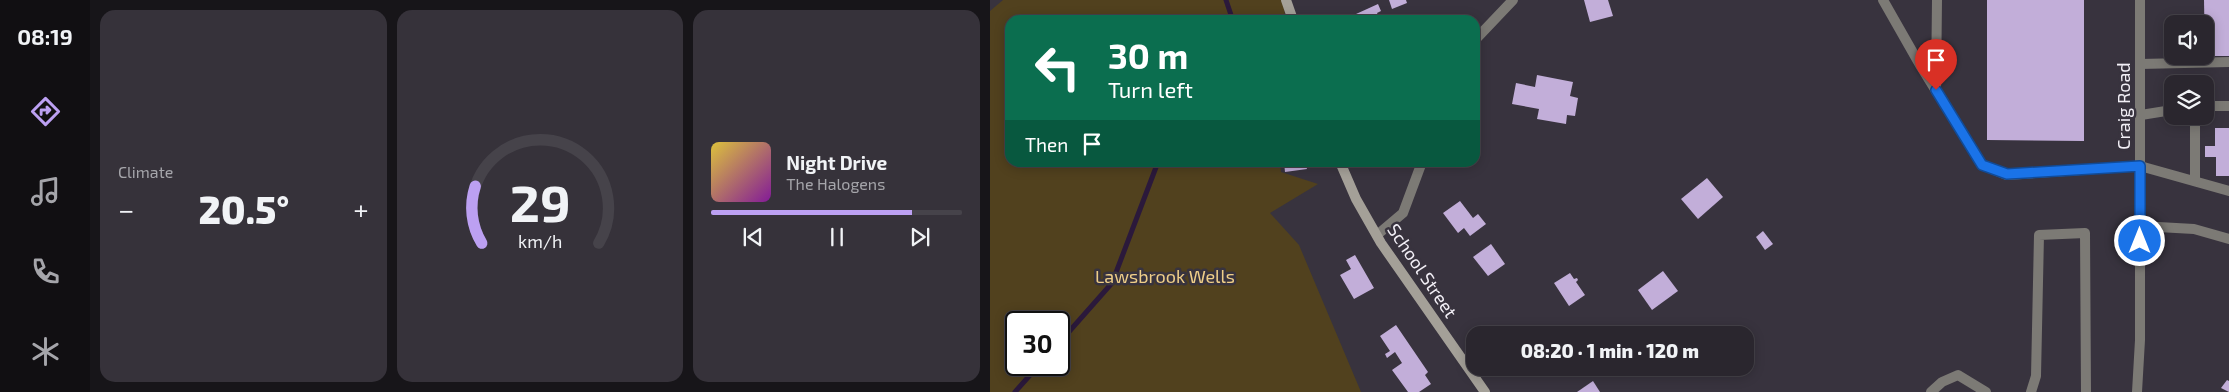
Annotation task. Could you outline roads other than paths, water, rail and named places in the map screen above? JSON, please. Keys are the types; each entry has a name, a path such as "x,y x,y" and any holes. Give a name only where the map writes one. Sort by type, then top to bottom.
{"street":[{"path":"1286,0 1291,15"},
{"path":"1480,35 1513,0"},
{"path":"1883,0 1982,165 2007,174 2140,166 2229,191"},
{"path":"1936,90 1937,0"},
{"name":"Craig Road","path":"2137,392 2140,340 2140,0"},
{"path":"2140,64 2229,62"},
{"path":"2214,106 2229,106"},
{"path":"2141,115 2164,111"},
{"path":"2195,125 2195,181"},
{"name":"School Street","path":"1342,167 1356,199 1376,234 1484,392"},
{"path":"1376,234 1403,213 1420,167"},
{"path":"2140,226 2194,229 2229,239"},
{"path":"2031,392 2036,376 2039,235 2085,233 2086,392"},
{"path":"1931,392 1942,382 1958,375 1986,392"}],"waterway":[{"path":"1226,0 1231,15"},
{"path":"1070,331 1112,283 1156,167"},
{"path":"1015,392 1029,376"}],"park label":[{"name":"Lawsbrook Wells","path":"1165,277"}]}
